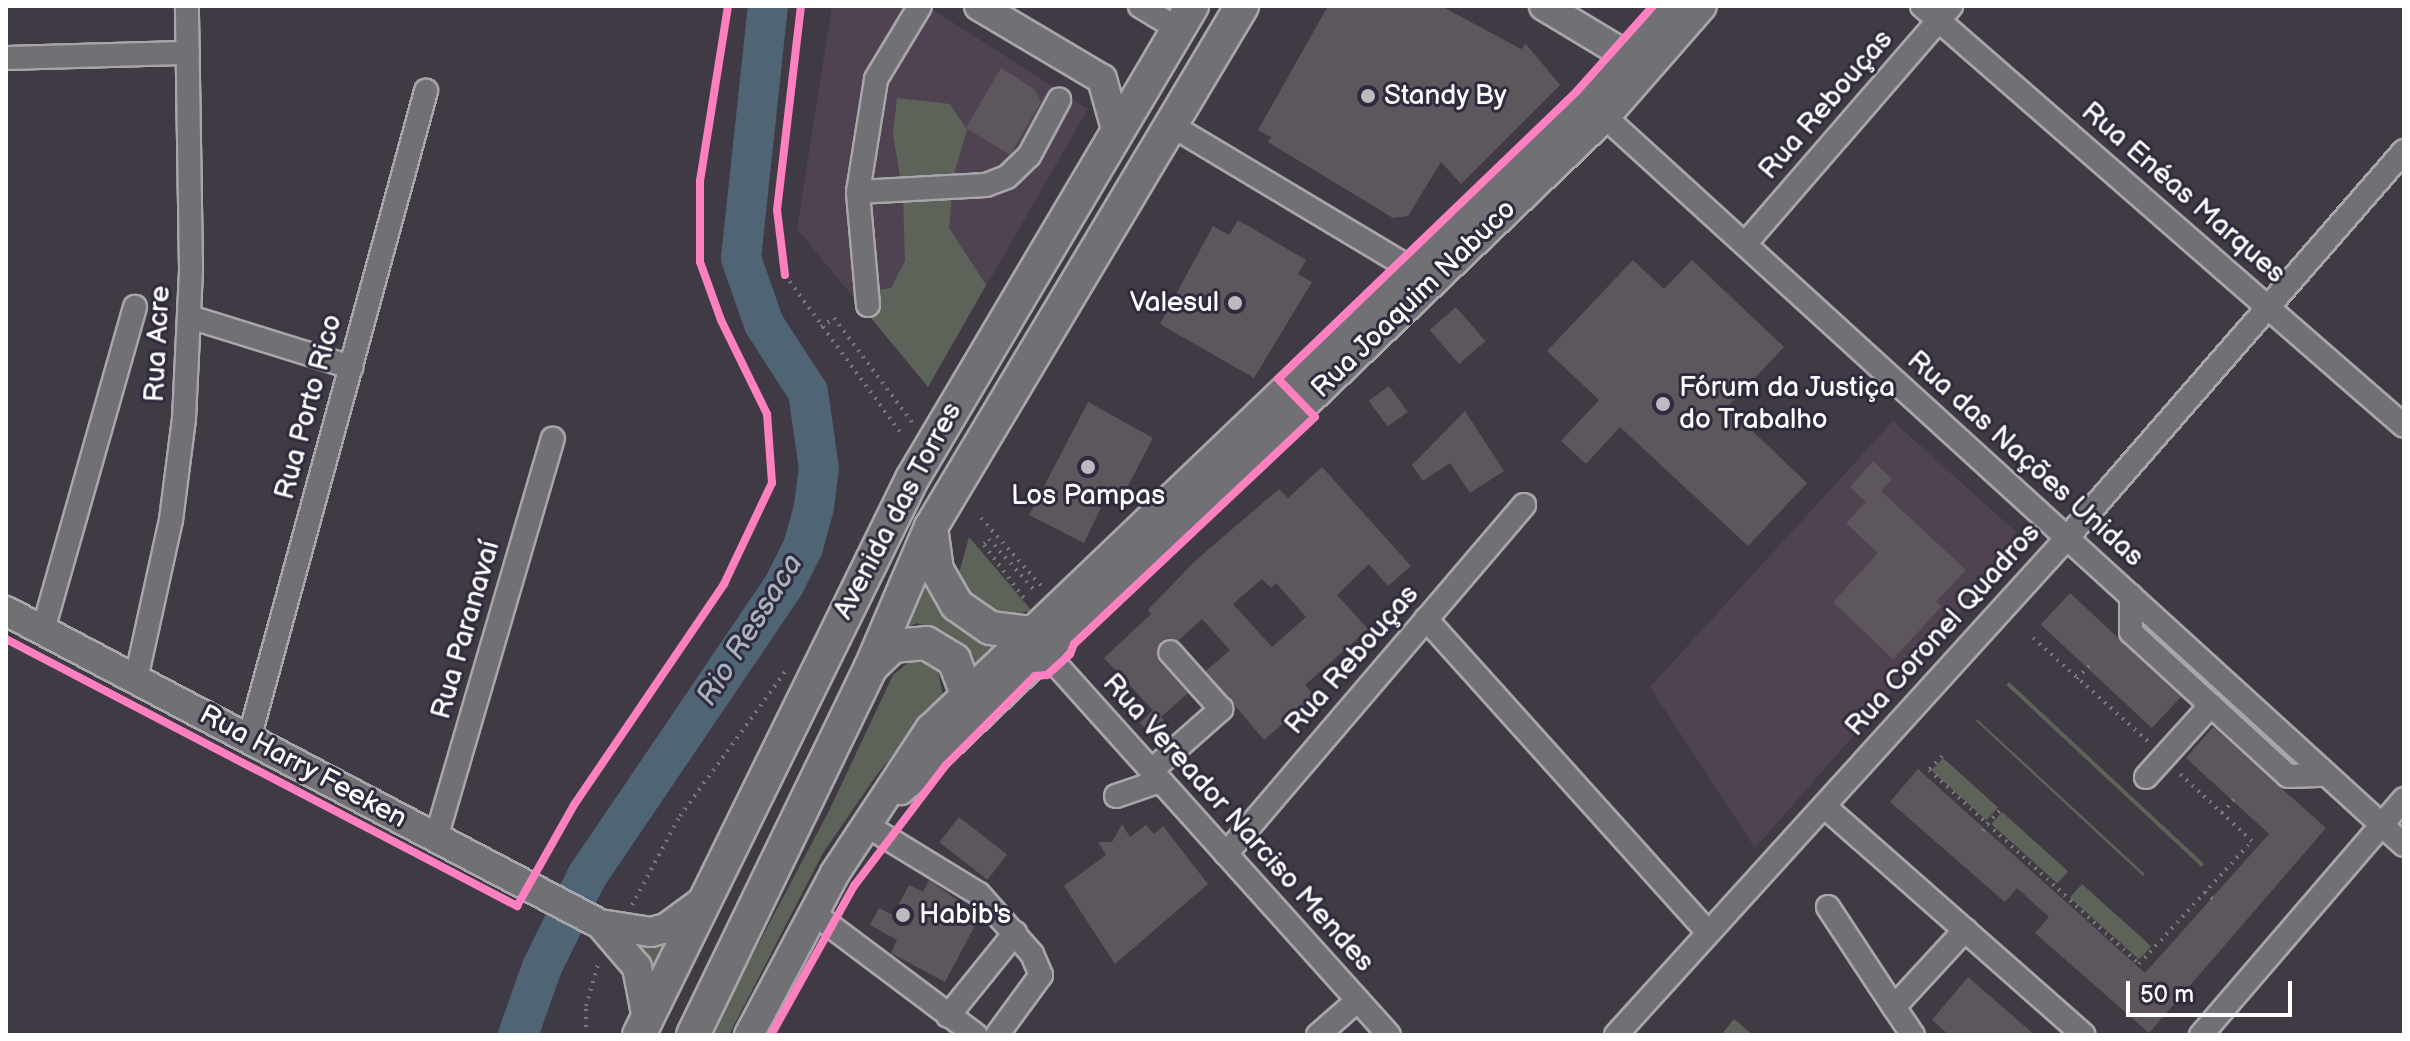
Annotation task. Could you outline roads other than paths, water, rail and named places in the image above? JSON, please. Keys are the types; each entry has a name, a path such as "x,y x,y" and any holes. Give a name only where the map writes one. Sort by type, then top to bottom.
{"highway":[{"name":"Avenida das Torres","path":"693,1035 870,669 931,527 1242,6"},
{"name":"Avenida das Torres","path":"643,1027 912,479 1116,129 1185,18"},
{"path":"931,527 937,570 957,605 990,628 1035,631"},
{"path":"870,669 893,646 926,643 954,660 974,700"}],"main road":[{"path":"979,6 1102,79 1116,129"},
{"path":"1544,6 1629,57"},
{"name":"Rua Joaquim Nabuco","path":"749,1035 812,912 916,746 974,700 1035,631 1413,270 1597,108 1629,57 1672,6"},
{"name":"Rua Joaquim Nabuco","path":"1035,631 1597,108 1702,6"},
{"name":"Rua Harry Feeken","path":"6,611 548,897 607,920 651,932 666,928 703,901"},
{"name":"Rua Harry Feeken","path":"607,920 637,967 643,1027"}],"street":[{"name":"Rua Acre","path":"136,679 177,483 190,317 187,6"},
{"path":"868,305 858,192 876,79 920,6"},
{"path":"1140,6 1185,18"},
{"name":"Rua Rebouças","path":"1745,244 1938,11"},
{"name":"Rua Enéas Marques","path":"1938,11 2404,426"},
{"path":"6,58 188,53"},
{"name":"Rua Porto Rico","path":"249,739 426,91"},
{"path":"858,192 986,185 1007,177 1029,156 1059,100"},
{"name":"Rua das Nações Unidas","path":"1597,108 2404,845"},
{"path":"1171,125 1413,270"},
{"name":"Rua Coronel Quadros","path":"1616,1035 1707,931 2067,538 2404,151"},
{"path":"43,630 135,307"},
{"path":"190,317 351,367"},
{"name":"Rua Paranavaí","path":"436,838 553,439"},
{"name":"Rua Rebouças","path":"1226,854 1524,505"},
{"path":"2131,596 2131,632 2288,776 2326,775"},
{"path":"1426,619 1707,931"},
{"name":"Rua Vereador Narciso Mendes","path":"1035,631 1156,776 1389,1035"},
{"path":"1116,796 1156,776 1221,709 1170,652"},
{"path":"2146,777 2211,705"},
{"path":"2201,1035 2404,799"},
{"path":"1824,806 2084,1035"},
{"path":"870,820 979,894 1015,933 1041,975 997,1035"},
{"path":"1828,907 1913,1035"},
{"path":"812,912 976,1035"},
{"path":"1894,1007 1965,930"},
{"path":"948,1016 1015,933"},
{"path":"1318,1035 1357,1001"}],"waterway":[{"name":"Rio Ressaca","path":"518,1035 542,967 587,876 784,585 803,547 814,507 819,469 808,392 764,324 741,258 768,6"}],"place":[{"name":"Standy By","path":"1368,96"},
{"name":"Valesul","path":"1235,303"},
{"name":"Fórum da Justiça do Trabalho","path":"1663,404"},
{"name":"Los Pampas","path":"1088,467"},
{"name":"Habib's","path":"903,915"}]}
